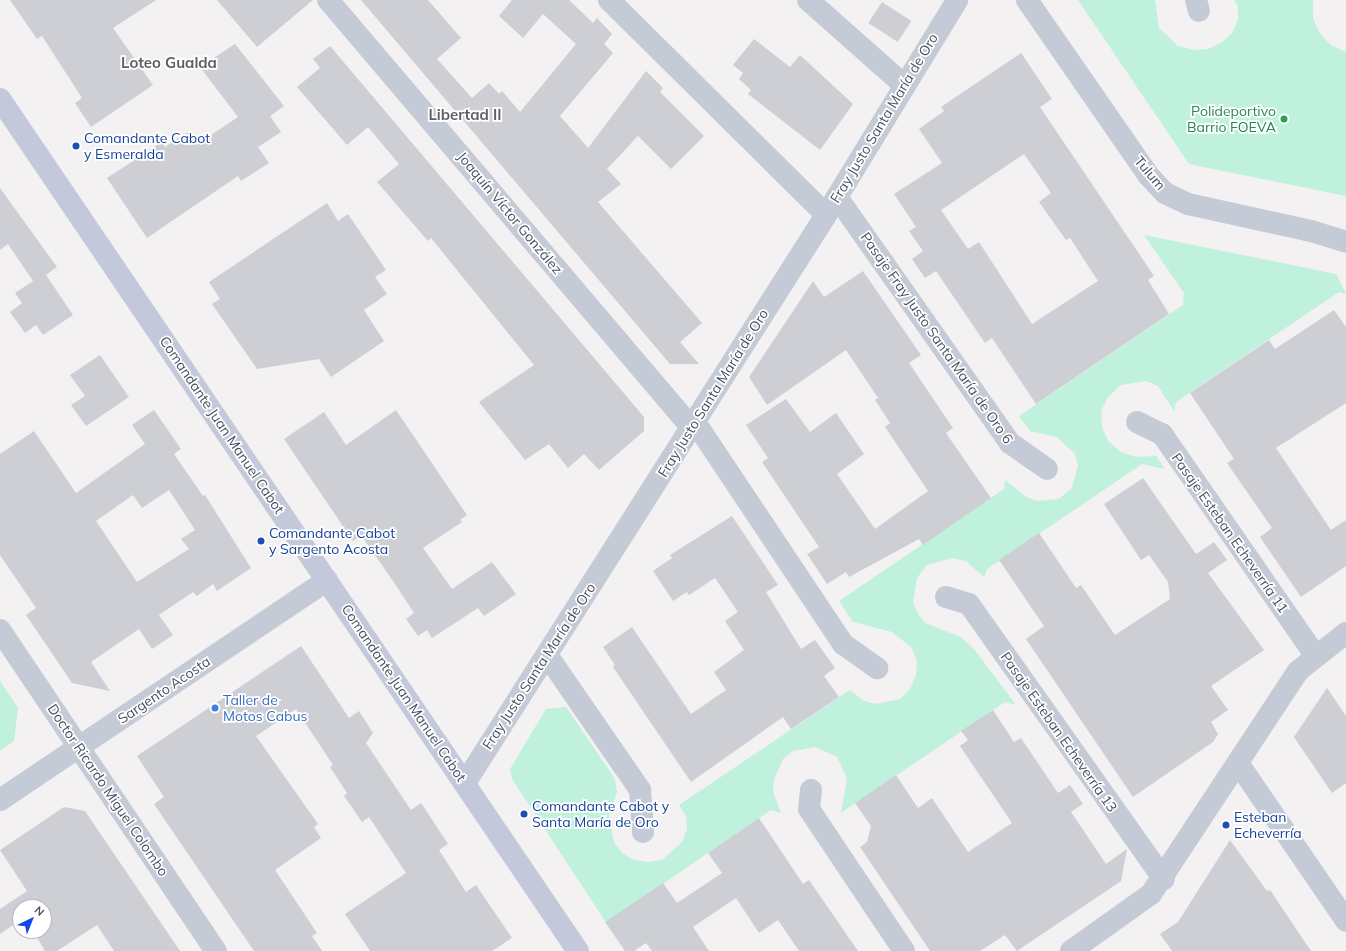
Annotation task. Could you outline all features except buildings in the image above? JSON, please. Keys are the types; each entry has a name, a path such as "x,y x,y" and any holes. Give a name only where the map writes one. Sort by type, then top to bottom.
{"main road":[{"name":"Comandante Juan Manuel Cabot","path":"3,109 327,580 578,951"}],"street":[{"name":"Joaquín Víctor González","path":"328,0 693,424 843,644 878,668"},
{"name":"Pasaje Fray Justo Santa María de Oro 6","path":"609,0 831,206 1010,443 1047,469"},
{"path":"808,0 903,84"},
{"name":"Fray Justo Santa María de Oro","path":"465,783 831,206 903,84 957,0"},
{"name":"Tulum","path":"1027,0 1148,175 1164,192 1188,204 1311,231 1346,242"},
{"name":"Pasaje Esteban Echeverría 11","path":"1137,422 1162,434 1314,655"},
{"name":"Sargento Acosta","path":"0,800 327,580"},
{"name":"Pasaje Esteban Echeverría 13","path":"946,597 969,604 1164,879"},
{"name":"Doctor Ricardo Miguel Colombo","path":"0,630 216,951"},
{"path":"1071,951 1132,909 1164,879 1298,671 1314,655 1346,633"},
{"path":"547,655 640,790 643,832"},
{"path":"1238,763 1346,921"},
{"path":"811,790 808,808 904,951"}],"green space":[{"path":"1078,0 1155,0 1159,28 1178,46 1194,50 1208,49 1221,43 1232,33 1238,20 1238,6 1234,0 1313,0 1313,18 1320,34 1331,45 1346,52 1346,196 1189,164"},
{"path":"1144,235 1336,274 1346,294 1339,292 1176,402 1174,411 1158,386 1146,381 1121,385 1108,397 1101,411 1102,427 1108,441 1121,452 1136,457 1156,456 1165,469 1142,464 987,569 984,577 966,561 952,558 927,565 917,578 913,602 918,614 925,623 961,637 974,649 1016,705 1005,702 842,812 840,819 847,778 837,757 815,747 793,751 783,759 774,780 773,792 781,813 771,810 610,920 609,927 512,779 510,769 546,709 566,707 607,767 615,780 617,792 609,815 614,842 622,853 634,860 648,862 662,860 682,842 687,829 686,816 679,805 850,690 864,701 875,704 900,699 910,689 916,675 917,661 911,647 892,632 853,622 839,601 1004,489 1005,480 1026,497 1037,501 1059,499 1072,488 1078,465 1075,454 1057,437 1030,431 1019,416 1183,305 1184,293"},
{"path":"0,681 18,708 14,741 0,751"}],"place":[{"name":"Polideportivo Barrio FOEVA","path":"1284,119"},
{"name":"Comandante Cabot y Esmeralda","path":"76,146"},
{"name":"Comandante Cabot y Sargento Acosta","path":"261,541"},
{"name":"Taller de Motos Cabus","path":"215,708"},
{"name":"Comandante Cabot y Santa María de Oro","path":"524,814"},
{"name":"Esteban Echeverría","path":"1226,825"}],"district":[{"name":"Loteo Gualda","path":"169,63"},
{"name":"Libertad II","path":"465,115"}]}
